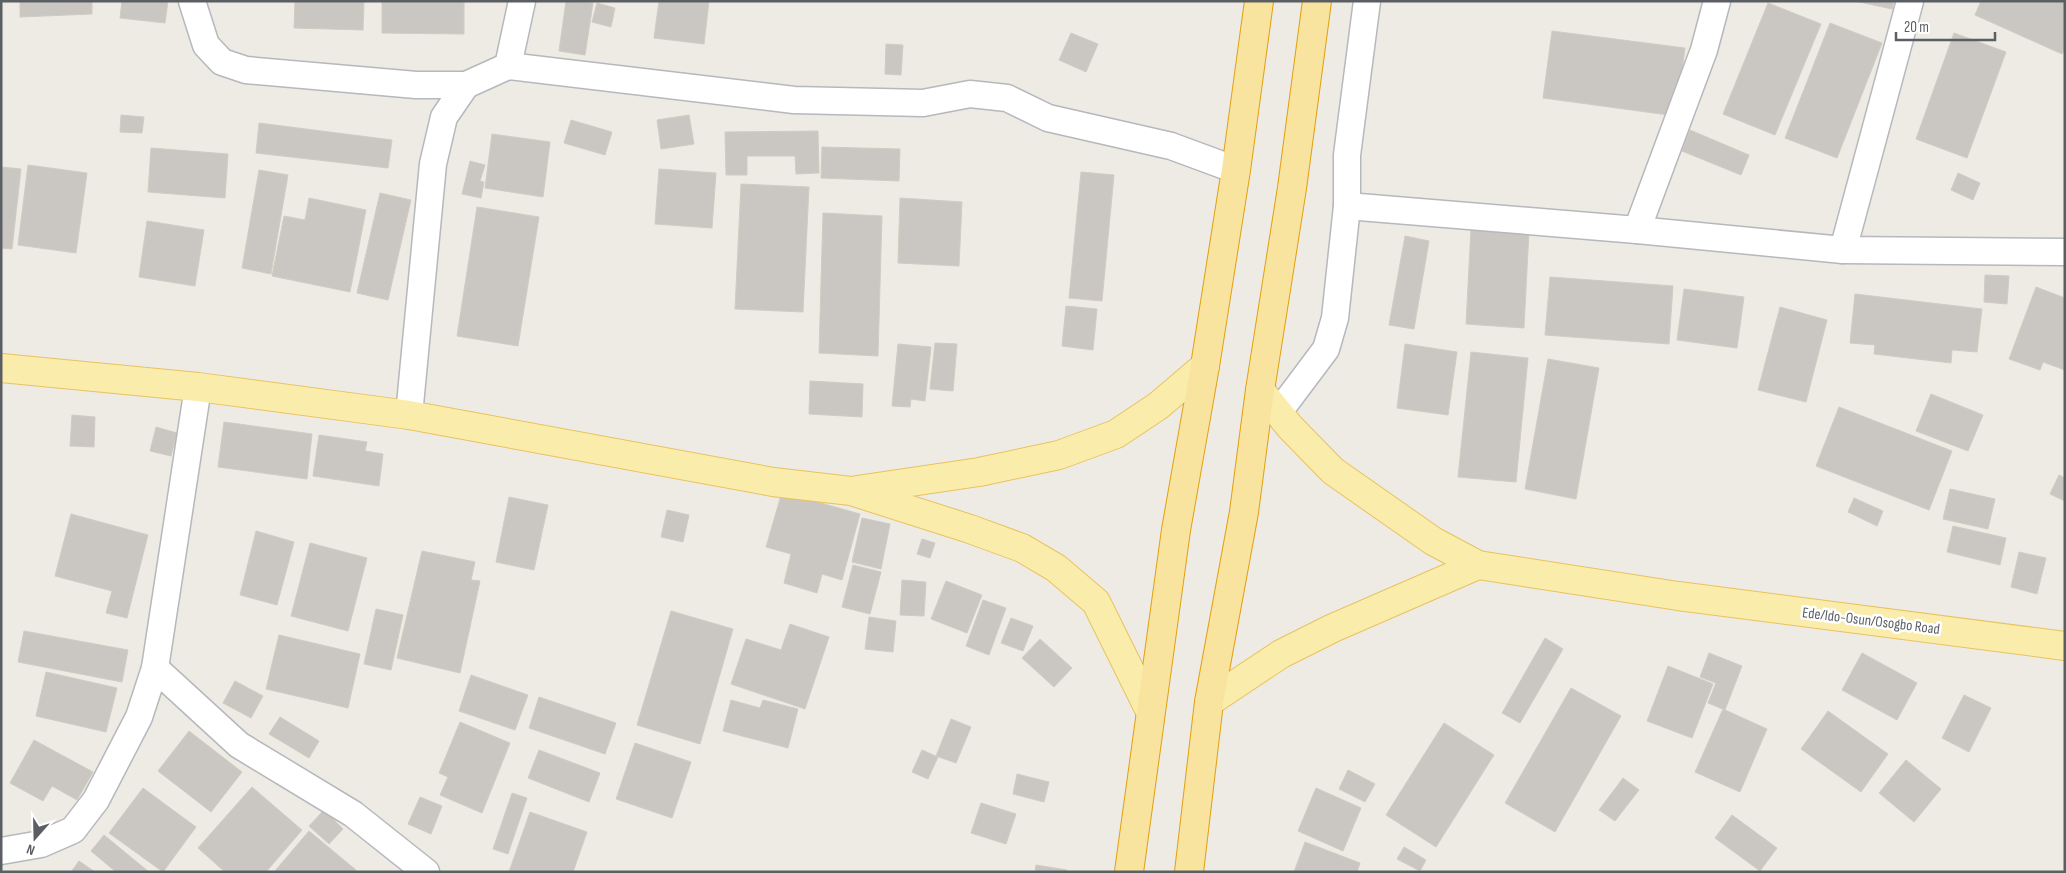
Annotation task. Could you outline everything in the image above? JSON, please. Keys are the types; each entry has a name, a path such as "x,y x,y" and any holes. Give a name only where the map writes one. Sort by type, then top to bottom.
{"highway":[{"path":"1129,872 1176,530 1205,366 1236,170 1259,1"},
{"path":"1189,872 1208,702 1244,512 1260,390 1292,188 1317,1"}],"main road":[{"path":"851,491 979,472 1059,455 1116,434 1158,406 1205,366"},
{"path":"1,368 198,387 409,415 773,482 851,491 970,529 1022,548 1056,568 1096,602 1150,711"},
{"path":"1260,390 1290,427 1333,471 1433,541 1478,565"},
{"path":"1208,702 1280,654 1333,628 1478,565"},
{"name":"Ede/Ido-Osun/Osogbo Road","path":"1478,565 1678,596 2065,646"}],"street":[{"path":"192,1 206,45 222,62 246,70 416,85 466,85 508,66 794,100 923,103 970,94 1006,98 1048,118 1171,146 1236,170"},
{"path":"508,66 522,1"},
{"path":"1278,413 1326,349 1335,318 1347,206 1346,155 1367,1"},
{"path":"1637,230 1704,50 1716,1"},
{"path":"1843,250 1910,1"},
{"path":"416,85 444,117"},
{"path":"409,415 433,164 444,117 466,85"},
{"path":"1347,206 1637,230 1843,250 2065,252"},
{"path":"1,851 41,844 73,830 96,800 139,717 154,668 198,387"},
{"path":"154,668 239,745 353,814 426,872"}],"building":[{"path":"20,1 92,1 92,14 20,17"},
{"path":"122,1 168,1 165,23 120,18"},
{"path":"295,1 364,1 363,30 294,28"},
{"path":"382,1 464,1 464,34 382,33"},
{"path":"566,1 593,3 585,55 559,51"},
{"path":"659,1 709,1 704,44 654,38"},
{"path":"1855,1 1894,1 1892,9"},
{"path":"1981,1 2065,1 2065,48 2062,54 1975,15"},
{"path":"597,3 615,8 611,27 592,22"},
{"path":"1768,3 1821,24 1775,135 1723,114"},
{"path":"1830,23 1882,43 1837,158 1785,138"},
{"path":"1552,31 1685,48 1676,116 1543,98"},
{"path":"1071,33 1098,44 1086,72 1059,60"},
{"path":"1954,33 2006,52 1967,158 1916,139"},
{"path":"886,44 903,45 901,75 885,74"},
{"path":"121,115 144,117 142,133 120,132"},
{"path":"689,115 694,144 661,149 657,120"},
{"path":"571,120 612,132 605,155 564,143"},
{"path":"259,123 392,140 388,168 256,153"},
{"path":"1690,130 1749,155 1741,175 1682,151"},
{"path":"818,131 819,173 796,174 795,156 747,156 747,175 726,175 725,132"},
{"path":"492,134 550,142 543,197 485,188"},
{"path":"822,147 900,149 899,181 821,178"},
{"path":"151,148 228,154 225,198 148,192"},
{"path":"470,161 485,165 480,181 484,182 481,198 462,194"},
{"path":"28,165 87,173 76,253 18,245"},
{"path":"1,167 21,169 12,249 1,248"},
{"path":"659,169 716,173 712,228 655,224"},
{"path":"259,170 288,175 271,274 242,268"},
{"path":"1081,172 1114,175 1102,301 1069,298"},
{"path":"1958,173 1980,183 1973,200 1951,190"},
{"path":"741,184 809,187 803,312 735,309"},
{"path":"380,193 411,200 388,300 357,293"},
{"path":"309,198 366,210 350,292 272,276 284,216 305,220"},
{"path":"900,198 962,202 959,266 898,263"},
{"path":"477,207 539,217 518,346 457,336"},
{"path":"823,213 882,216 878,356 819,353"},
{"path":"147,221 204,230 195,286 139,277"},
{"path":"1471,228 1529,231 1524,328 1466,324"},
{"path":"1405,236 1429,241 1414,329 1389,325"},
{"path":"1985,275 2009,276 2007,304 1984,302"},
{"path":"1550,277 1673,286 1669,344 1545,335"},
{"path":"2036,287 2065,298 2065,370 2043,362 2040,370 2009,359"},
{"path":"1684,289 1744,297 1737,348 1677,340"},
{"path":"1855,294 1982,309 1977,352 1952,350 1951,363 1874,354 1875,345 1850,343"},
{"path":"1066,306 1097,309 1093,350 1062,346"},
{"path":"1780,307 1827,320 1806,402 1758,390"},
{"path":"935,343 957,344 953,391 930,389"},
{"path":"898,344 931,347 925,401 911,399 910,407 892,406"},
{"path":"1405,344 1457,352 1448,415 1397,408"},
{"path":"1471,352 1528,358 1516,482 1458,477"},
{"path":"1548,359 1599,368 1576,499 1525,489"},
{"path":"810,381 863,384 862,417 809,414"},
{"path":"1931,394 1983,415 1968,451 1916,431"},
{"path":"1839,407 1952,451 1929,510 1816,466"},
{"path":"72,415 95,417 94,447 70,446"},
{"path":"224,422 312,434 307,479 218,467"},
{"path":"156,427 177,433 171,456 150,451"},
{"path":"319,435 367,442 365,451 383,454 379,486 313,476"},
{"path":"2059,475 2065,478 2065,501 2050,494"},
{"path":"1950,489 1995,499 1988,529 1943,519"},
{"path":"782,492 860,514 842,580 822,574 817,593 784,583 791,554 766,547"},
{"path":"509,497 548,505 534,570 496,562"},
{"path":"1854,498 1883,511 1877,526 1848,512"},
{"path":"667,510 689,515 683,542 661,537"},
{"path":"71,514 148,535 127,618 106,613 112,591 55,576"},
{"path":"862,518 890,524 881,569 852,562"},
{"path":"1953,526 2006,538 2000,565 1947,552"},
{"path":"256,531 294,542 277,605 240,595"},
{"path":"922,539 935,543 930,558 917,554"},
{"path":"310,543 367,558 348,631 291,616"},
{"path":"422,551 475,562 471,580 480,581 460,673 397,658"},
{"path":"2019,552 2046,558 2037,594 2011,587"},
{"path":"853,565 881,572 870,614 842,607"},
{"path":"902,580 926,582 924,616 900,615"},
{"path":"946,581 982,595 967,633 931,619"},
{"path":"983,600 1006,608 989,655 966,646"},
{"path":"376,609 403,615 391,670 364,664"},
{"path":"671,611 733,629 700,744 637,725"},
{"path":"869,617 896,621 893,652 865,649"},
{"path":"1011,618 1033,626 1023,651 1001,643"},
{"path":"790,624 829,637 805,709 731,684 746,639 781,650"},
{"path":"24,631 128,650 122,682 18,662"},
{"path":"279,635 360,654 348,708 266,689"},
{"path":"1545,638 1563,649 1520,723 1502,713"},
{"path":"1040,639 1072,668 1054,687 1022,658"},
{"path":"1709,653 1742,666 1725,710 1708,703 1716,683 1700,677"},
{"path":"1862,653 1917,683 1897,720 1842,690"},
{"path":"1668,666 1713,684 1692,738 1647,721"},
{"path":"46,672 117,688 106,732 36,716"},
{"path":"471,675 528,695 515,730 459,711"},
{"path":"235,681 263,696 251,718 223,703"},
{"path":"1571,688 1621,716 1555,832 1505,803"},
{"path":"1964,695 1991,708 1969,752 1942,738"},
{"path":"539,697 616,723 605,754 529,728"},
{"path":"731,700 760,708 763,700 798,709 788,748 723,731"},
{"path":"1723,709 1767,729 1740,792 1695,772"},
{"path":"1828,711 1888,754 1861,792 1801,749"},
{"path":"280,717 319,741 309,758 269,734"},
{"path":"951,719 971,727 956,763 936,756"},
{"path":"460,722 510,743 482,813 440,795 448,777 439,773"},
{"path":"1444,723 1494,755 1436,847 1386,815"},
{"path":"189,731 242,772 211,812 158,771"},
{"path":"34,740 93,772 77,800 52,786 43,801 10,783"},
{"path":"635,743 691,762 672,818 616,799"},
{"path":"539,750 600,773 589,802 528,778"},
{"path":"922,750 938,757 928,779 912,772"},
{"path":"1906,760 1941,789 1914,822 1879,793"},
{"path":"1348,770 1375,784 1365,802 1339,789"},
{"path":"1017,774 1049,782 1044,802 1013,794"},
{"path":"1623,778 1639,790 1615,821 1599,810"},
{"path":"252,787 302,830 266,872 225,872 198,848"},
{"path":"143,788 196,827 163,872 109,833"},
{"path":"1316,788 1361,808 1343,851 1298,831"},
{"path":"512,793 527,798 508,854 493,849"},
{"path":"420,797 442,806 431,834 408,824"},
{"path":"981,803 1016,814 1006,844 971,833"},
{"path":"324,810 343,829 329,844 309,826"},
{"path":"530,812 587,832 573,872 509,872"},
{"path":"1732,815 1777,848 1760,871 1715,838"},
{"path":"309,831 356,870 354,872 274,872"},
{"path":"104,835 149,872 116,872 91,851"},
{"path":"1305,842 1360,863 1357,872 1294,872"},
{"path":"1404,847 1426,860 1420,871 1397,859"},
{"path":"79,861 95,872 71,872"},
{"path":"1036,865 1067,870 1066,872 1035,872"}]}
